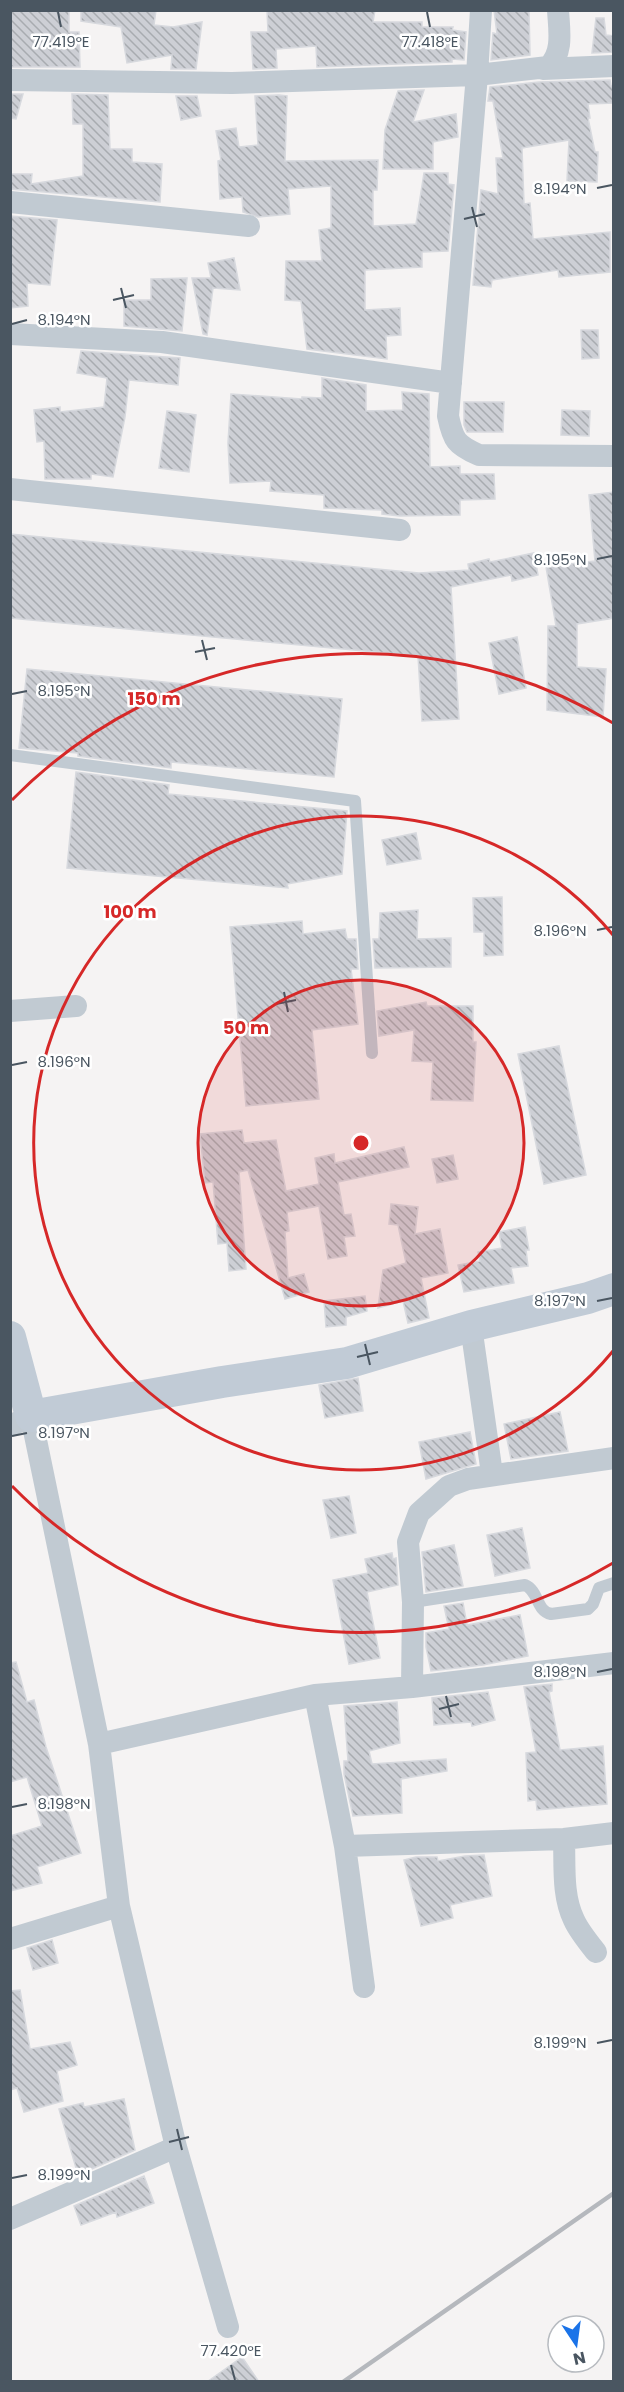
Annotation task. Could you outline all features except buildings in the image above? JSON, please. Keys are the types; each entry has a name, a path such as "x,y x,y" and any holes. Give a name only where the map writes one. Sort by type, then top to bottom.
{"street":[{"path":"481,10 448,416 452,436 461,447 478,455 614,456"},
{"path":"543,69 552,63 557,55 560,34 558,10"},
{"path":"10,80 232,83 477,75 614,66"},
{"path":"10,202 249,226"},
{"path":"10,334 162,342 451,383"},
{"path":"10,489 400,530"},
{"path":"10,1011 76,1006"},
{"path":"21,1421 222,1382 347,1363 471,1326 588,1298 614,1289"},
{"path":"471,1326 492,1474"},
{"path":"10,1336 21,1421 99,1744 119,1906 176,2147 228,2326"},
{"path":"412,1687 413,1602 408,1542 419,1513 449,1486 468,1479 614,1458"},
{"path":"99,1744 315,1695 412,1687 614,1663"},
{"path":"315,1695 345,1846 364,1988"},
{"path":"345,1846 564,1839 614,1833"},
{"path":"564,1839 565,1890 570,1910 596,1952"},
{"path":"10,1939 119,1906"},
{"path":"10,2219 176,2147"}],"lane":[{"path":"10,755 355,801 372,1053"},
{"path":"413,1602 525,1585 532,1589 545,1613 551,1614 588,1609 593,1604 599,1588 614,1583"}],"railway":[{"path":"343,2382 614,2193"}]}
